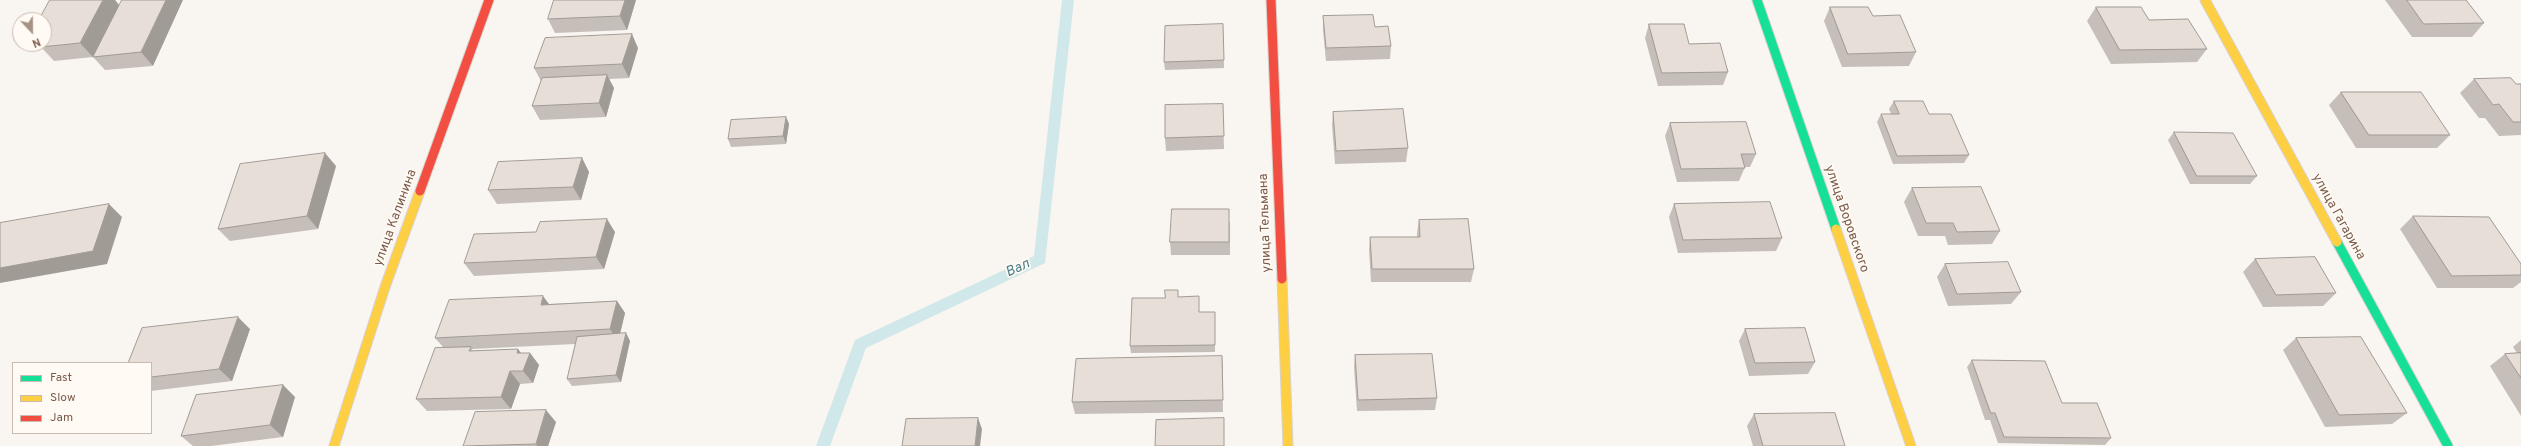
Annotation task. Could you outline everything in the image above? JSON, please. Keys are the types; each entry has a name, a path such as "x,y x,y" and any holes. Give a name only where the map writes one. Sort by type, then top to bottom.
{"street":[{"name":"улица Калинина","path":"334,446 385,286 490,0"},
{"name":"улица Тельмана","path":"1271,0 1288,446"},
{"name":"улица Воровского","path":"1758,0 1911,446"},
{"name":"улица Гагарина","path":"2205,0 2448,446"}],"building":[{"path":"50,0 103,0 80,43 52,46 52,12 43,12"},
{"path":"122,0 166,0 141,52 93,57"},
{"path":"554,0 625,0 620,16 548,19"},
{"path":"2407,0 2466,0 2484,23 2424,24"},
{"path":"1830,7 1868,7 1873,16 1900,15 1916,52 1848,54"},
{"path":"2096,7 2141,7 2149,20 2188,19 2207,49 2120,50"},
{"path":"1373,15 1375,27 1388,26 1391,46 1326,48 1323,16"},
{"path":"1223,24 1224,60 1164,62 1165,26"},
{"path":"1649,24 1684,24 1689,44 1720,43 1728,72 1662,73"},
{"path":"632,34 622,64 534,68 545,38"},
{"path":"607,75 599,103 532,106 542,78"},
{"path":"2511,78 2516,84 2521,84 2521,122 2513,122 2499,104 2493,105 2474,79"},
{"path":"2341,92 2421,92 2450,135 2369,135"},
{"path":"1894,101 1923,101 1929,114 1951,114 1969,155 1897,156 1881,114 1899,114"},
{"path":"1223,104 1224,136 1165,138 1165,105"},
{"path":"1403,109 1408,148 1336,151 1333,112"},
{"path":"786,117 783,136 728,139 731,120"},
{"path":"1746,122 1756,154 1741,154 1745,168 1681,169 1670,123"},
{"path":"2174,132 2233,133 2257,176 2197,176"},
{"path":"325,153 307,216 218,229 240,164"},
{"path":"582,158 573,187 488,190 498,162"},
{"path":"1981,187 2000,231 1957,232 1953,223 1926,223 1912,188"},
{"path":"1770,202 1782,238 1683,240 1674,204"},
{"path":"109,204 93,251 0,268 0,223"},
{"path":"1172,209 1229,209 1229,242 1170,242"},
{"path":"2413,216 2489,217 2521,264 2521,275 2452,276"},
{"path":"607,219 596,257 464,263 474,234 536,232 540,222"},
{"path":"1468,219 1474,269 1372,269 1370,237 1420,237 1419,220"},
{"path":"2315,257 2336,293 2276,295 2255,259"},
{"path":"2008,262 2021,292 1957,294 1945,264"},
{"path":"1165,290 1178,290 1178,297 1199,296 1199,312 1215,312 1215,345 1130,346 1132,298 1165,298"},
{"path":"543,296 541,305 617,301 610,329 435,338 449,300"},
{"path":"238,317 219,369 152,377 152,362 128,362 142,328"},
{"path":"1805,328 1815,362 1755,363 1745,329"},
{"path":"626,333 616,375 567,379 577,337"},
{"path":"2361,337 2407,413 2339,415 2296,338"},
{"path":"471,347 469,351 518,349 517,353 530,353 523,371 510,371 501,397 416,399 435,348"},
{"path":"2521,353 2521,378 2505,354"},
{"path":"1432,354 1437,398 1358,400 1355,355"},
{"path":"1222,356 1223,400 1072,402 1076,359"},
{"path":"1972,360 2045,361 2062,403 2097,403 2111,438 2004,437 1995,413 1991,413"},
{"path":"283,385 270,425 181,436 196,395"},
{"path":"546,410 536,444 463,446 475,412"},
{"path":"1835,413 1845,446 1763,446 1754,414"},
{"path":"978,418 975,446 902,446 906,419"},
{"path":"1224,418 1224,446 1155,446 1156,420"}],"waterway":[{"name":"Вал","path":"823,446 860,344 1040,259 1068,0"}],"traffic: fast":[{"path":"1757,0 1836,229"},
{"path":"2337,242 2448,446"}],"traffic: slow":[{"path":"2205,0 2337,242"},
{"path":"334,446 385,287 420,191"},
{"path":"1836,229 1911,446"},
{"path":"1282,279 1288,446"}],"traffic: jam":[{"path":"420,191 489,0"},
{"path":"1271,0 1282,279"}]}
